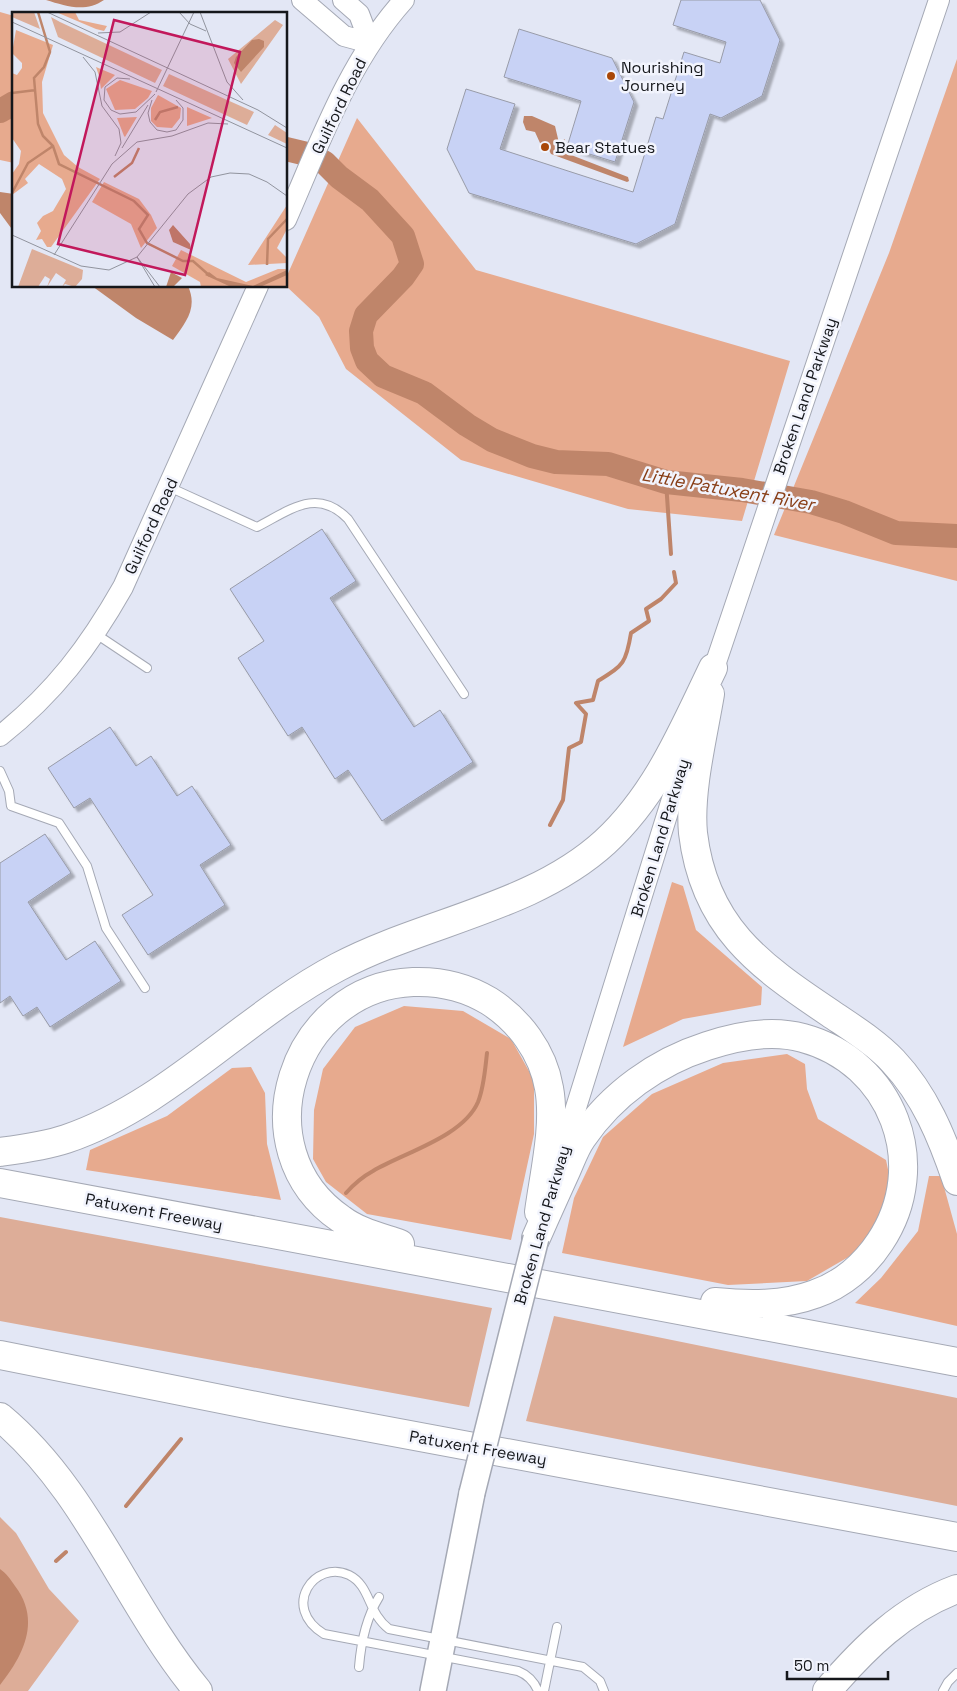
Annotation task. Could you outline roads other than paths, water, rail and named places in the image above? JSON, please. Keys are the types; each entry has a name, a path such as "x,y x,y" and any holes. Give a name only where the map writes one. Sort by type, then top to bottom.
{"highway":[{"path":"0,1152 32,1148 65,1139 100,1125 161,1091 264,1014 338,967 375,950 519,895 575,865 604,842 632,814 664,769 714,668"},
{"path":"714,668 693,801 693,832 699,866 710,898 727,926 748,952 796,991 874,1043 894,1062 929,1110 957,1180"},
{"path":"501,1277 358,1229 329,1209 309,1187 291,1149 287,1129 287,1107 290,1084 297,1064 310,1040 324,1022 346,1004 381,987 429,982 458,986 481,996 500,1008 520,1027 534,1046 544,1067 550,1088 551,1115 536,1238"},
{"path":"536,1238 580,1140 596,1119 638,1080 663,1064 691,1051 745,1036 772,1033 801,1037 841,1054 875,1085 888,1105 898,1127 904,1163 903,1180 900,1200 888,1228 871,1256 856,1270 836,1284 816,1294 778,1302 747,1304 590,1293"},
{"name":"Patuxent Freeway","path":"0,1183 957,1362"},
{"name":"Patuxent Freeway","path":"0,1355 286,1412 957,1536"},
{"path":"0,1417 41,1455 62,1482 154,1632 198,1691"},
{"path":"827,1691 873,1640 920,1606 957,1589"}],"main road":[{"name":"Broken Land Parkway","path":"433,1691 472,1493 536,1238"}],"street":[{"path":"302,0 344,36 370,43"},
{"path":"343,0 359,14 370,43"},
{"name":"Guilford Road","path":"288,215 328,124 370,43 404,0"},
{"path":"932,22 935,0"},
{"name":"Broken Land Parkway","path":"536,1238 714,668 939,0"},
{"path":"932,22 946,0"},
{"name":"Guilford Road","path":"0,736 61,680 96,634 123,587 257,288"}],"lane":[{"path":"169,487 257,527 297,506 312,502 323,502 340,511 348,519 464,694"},
{"path":"96,634 147,668"},
{"path":"0,771 9,791 11,806 59,823 87,866 106,928 145,988"},
{"path":"538,1691 536,1685 527,1675 518,1671 442,1648 389,1629 380,1622 372,1610 366,1591 350,1575 336,1571 316,1578 308,1586 303,1608 313,1628 324,1634 362,1641 442,1648 550,1661 583,1667 600,1681 604,1691"},
{"path":"359,1667 362,1641 372,1610 379,1597"},
{"path":"544,1691 557,1627"},
{"path":"944,1691 948,1682 957,1674"}],"waterway":[{"name":"Little Patuxent River","path":"0,111 12,104"},
{"name":"Little Patuxent River","path":"288,149 311,155 325,163 339,177 370,200 403,236 412,264 403,277 366,315 361,331 362,348 367,361 383,376 424,393 467,425 492,440 532,456 556,462 608,464 666,482 742,490 811,502 844,512 896,533 957,536"},
{"path":"666,482 671,554"},
{"path":"550,825 563,800 569,748 581,742 586,714 576,703 593,700 598,681 622,663 631,633 649,621 646,609 661,599 676,583 674,572"},
{"path":"346,1193 369,1173 431,1143 459,1125 478,1102 482,1090 487,1053"},
{"path":"126,1506 181,1439"},
{"path":"56,1561 66,1552"}],"place":[{"name":"Nourishing Journey","path":"611,76"},
{"name":"Bear Statues","path":"545,147"}]}
